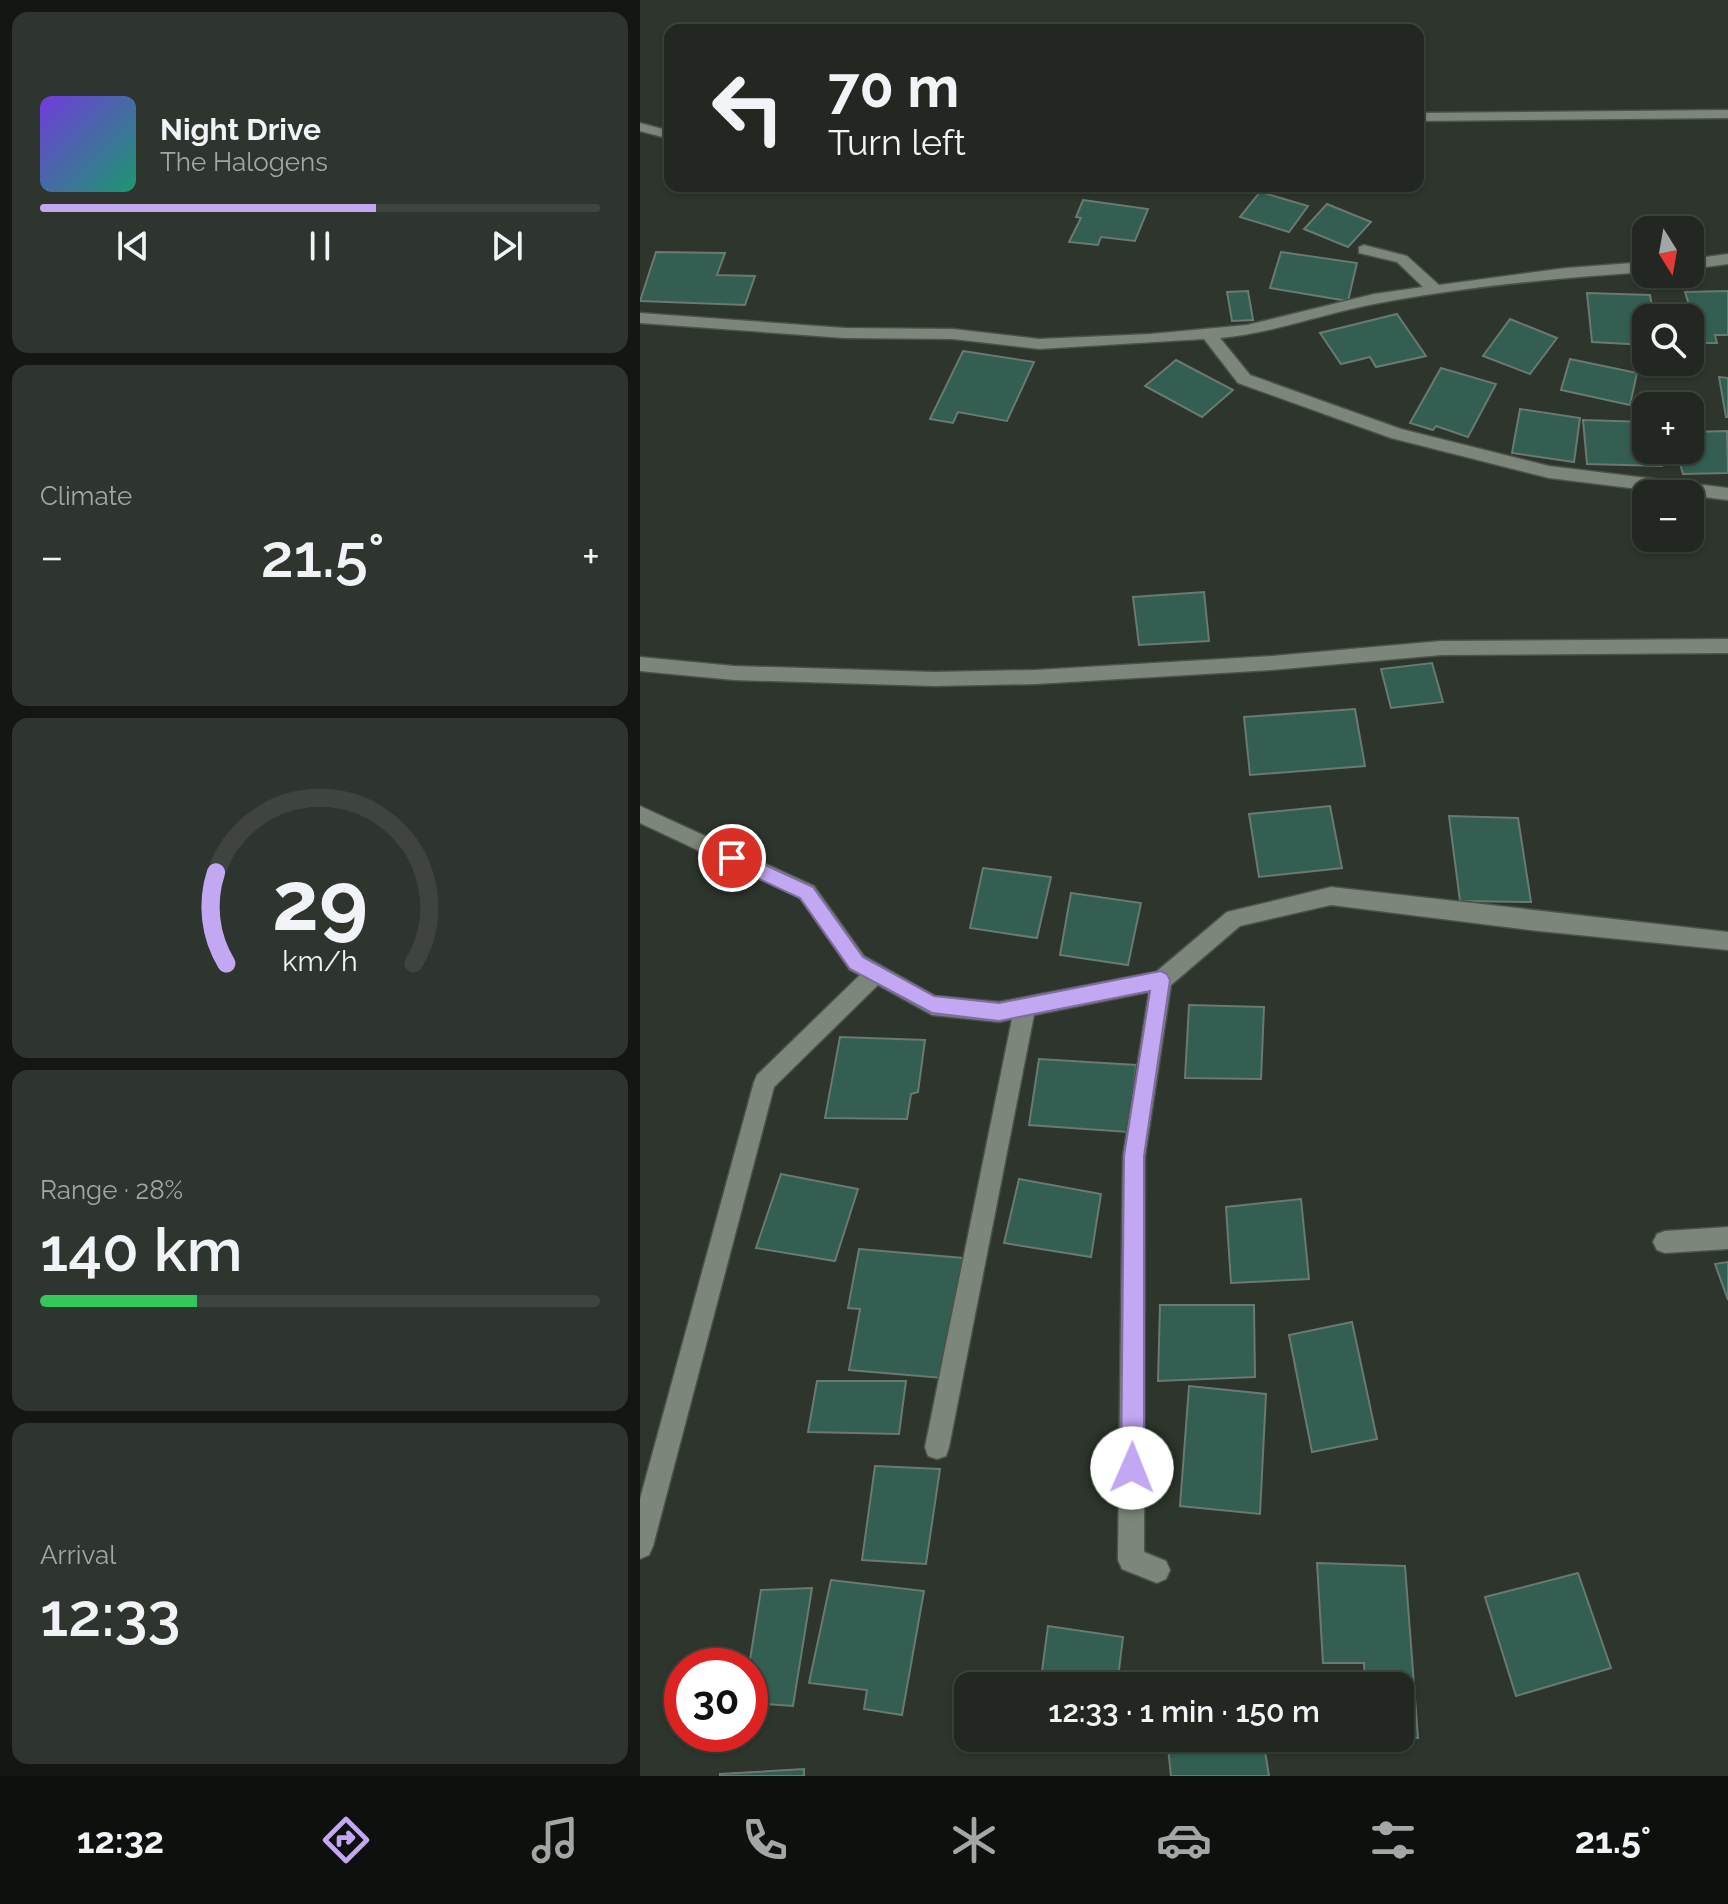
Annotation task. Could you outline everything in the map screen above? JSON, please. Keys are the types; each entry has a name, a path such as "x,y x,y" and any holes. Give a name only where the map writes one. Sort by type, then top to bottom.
{"street":[{"path":"1424,117 1728,114"},
{"path":"640,127 664,133"},
{"path":"1364,250 1402,259 1436,291"},
{"path":"1704,262 1728,259"},
{"path":"640,318 845,333 953,334 1039,344 1247,330 1374,299 1566,273 1632,268"},
{"path":"1208,333 1244,379 1397,434 1549,472 1728,494"},
{"path":"640,664 734,673 934,679 1036,677 1272,663 1441,648 1728,646"},
{"path":"640,814 807,892 857,963 932,1005 999,1012 1161,980 1234,918 1331,896 1539,922 1728,941"},
{"path":"640,1546 765,1082 875,974"},
{"path":"1157,1570 1131,1560 1134,1156 1161,980"},
{"path":"937,1447 1025,1007"},
{"path":"1665,1242 1728,1238"}],"building":[{"path":"1260,192 1308,206 1289,232 1240,217"},
{"path":"1083,200 1148,209 1135,241 1101,237 1098,245 1069,242 1081,218 1076,217"},
{"path":"1327,204 1371,222 1348,247 1304,229"},
{"path":"656,252 725,253 717,275 755,276 745,305 640,301"},
{"path":"1281,252 1357,263 1348,301 1270,288"},
{"path":"1248,291 1253,320 1232,321 1227,292"},
{"path":"1728,291 1728,335 1715,335 1717,343 1704,343 1704,304 1689,304 1685,292"},
{"path":"1587,293 1650,295 1652,304 1632,304 1632,344 1592,342"},
{"path":"1397,314 1426,356 1376,367 1370,357 1341,364 1320,333"},
{"path":"1510,319 1557,338 1530,374 1483,356"},
{"path":"963,351 1034,362 1007,421 958,412 953,423 930,419"},
{"path":"1570,359 1632,372 1632,376 1636,376 1630,405 1561,390"},
{"path":"1176,360 1233,390 1202,417 1145,386"},
{"path":"1441,368 1496,384 1468,437 1436,426 1433,430 1410,423"},
{"path":"1719,377 1728,378 1728,417 1726,417"},
{"path":"1520,409 1580,418 1574,462 1512,453"},
{"path":"1583,420 1632,422 1632,464 1662,466 1587,464"},
{"path":"1727,431 1728,473 1683,474 1680,464 1704,464 1704,432"},
{"path":"1204,592 1209,641 1139,645 1133,597"},
{"path":"1432,663 1443,702 1391,708 1381,669"},
{"path":"1355,709 1365,766 1250,775 1244,717"},
{"path":"1330,806 1342,868 1259,877 1249,814"},
{"path":"1449,816 1518,818 1531,902 1460,901"},
{"path":"983,868 1051,877 1037,938 970,928"},
{"path":"1071,893 1141,903 1128,965 1060,955"},
{"path":"1189,1005 1264,1007 1261,1079 1185,1078"},
{"path":"840,1037 925,1040 918,1092 911,1094 907,1119 825,1118"},
{"path":"1039,1059 1136,1065 1128,1132 1029,1125"},
{"path":"781,1174 858,1189 835,1261 756,1248"},
{"path":"1019,1179 1101,1194 1091,1257 1004,1243"},
{"path":"1301,1199 1309,1279 1231,1283 1226,1207"},
{"path":"859,1249 963,1258 943,1378 849,1370 860,1309 848,1308"},
{"path":"1728,1262 1728,1300 1715,1264"},
{"path":"1160,1305 1254,1305 1255,1377 1158,1381"},
{"path":"1352,1322 1377,1439 1312,1452 1289,1335"},
{"path":"817,1381 906,1381 899,1434 808,1432"},
{"path":"1189,1386 1266,1394 1260,1514 1180,1506"},
{"path":"875,1466 940,1469 926,1564 862,1560"},
{"path":"1317,1563 1405,1566 1413,1672 1364,1672 1364,1663 1323,1663"},
{"path":"1578,1573 1611,1668 1516,1696 1485,1597"},
{"path":"831,1580 924,1591 902,1715 864,1709 867,1690 809,1683"},
{"path":"812,1588 793,1706 768,1704 768,1648 752,1648 761,1590"},
{"path":"1048,1626 1123,1637 1119,1672 1042,1672"},
{"path":"1414,1685 1418,1738 1414,1738"},
{"path":"1168,1752 1265,1752 1269,1776 1171,1776"},
{"path":"804,1769 804,1776 720,1776 720,1774"}],"route":[{"path":"732,858 807,892 857,963 932,1005 999,1012 1161,980 1134,1156 1132,1468"}]}
